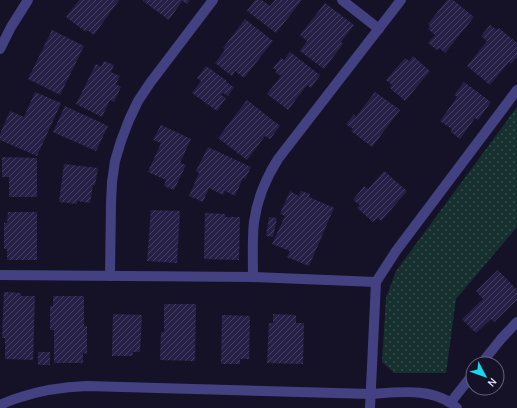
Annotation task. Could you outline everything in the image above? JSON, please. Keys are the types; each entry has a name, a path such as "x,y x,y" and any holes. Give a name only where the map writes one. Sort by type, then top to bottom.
{"street":[{"path":"0,49 28,0"},
{"path":"110,276 112,182 115,161 121,140 138,101 213,0"},
{"path":"342,0 379,29"},
{"path":"253,278 254,221 258,203 270,173 278,158 401,0"},
{"path":"370,408 376,282 396,251 517,90"},
{"path":"0,275 253,278 376,282"},
{"path":"487,356 517,322"},
{"path":"0,405 20,397 56,388 87,386 371,394 407,392 436,396 454,405 465,387"}],"green space":[{"path":"517,107 517,227 456,299 446,373 394,373 382,362 386,298 396,271"}],"building":[{"path":"79,0 119,0 94,35 87,30 86,32 66,17"},
{"path":"190,0 187,4 182,1 169,20 143,1"},
{"path":"255,0 262,0 270,6 275,0 302,0 276,33 247,11"},
{"path":"447,0 453,0 474,17 445,53 439,48 437,50 428,43 435,35 428,29 430,26 428,24"},
{"path":"325,3 354,25 341,42 343,44 324,69 300,51 307,41 300,35"},
{"path":"245,19 273,41 244,78 235,71 232,76 215,63 225,50 223,48"},
{"path":"490,25 497,30 499,28 517,43 517,57 511,64 509,62 490,85 467,66 487,41 481,36"},
{"path":"52,30 84,46 60,95 28,79"},
{"path":"290,52 320,75 311,88 307,85 288,110 267,94 281,76 275,72 277,71 273,68 281,58 284,60"},
{"path":"413,56 430,71 405,101 390,88 392,85 386,80 405,58 409,61"},
{"path":"104,61 114,65 111,72 120,76 116,84 121,87 114,102 110,100 102,117 76,104 96,64 101,67"},
{"path":"206,66 234,87 228,96 223,93 221,95 226,98 217,111 192,93 201,81 197,78"},
{"path":"464,82 491,102 478,120 475,118 460,139 451,132 452,129 440,121 457,97 454,95"},
{"path":"35,92 61,103 37,156 0,140 0,134 10,111 24,117"},
{"path":"375,92 400,110 372,147 351,131 353,129 346,124 354,114 356,117"},
{"path":"247,100 280,126 270,139 265,136 247,160 218,138"},
{"path":"65,106 108,126 96,151 53,132"},
{"path":"161,125 191,139 180,163 186,165 174,190 164,186 166,180 148,172 161,143 153,140"},
{"path":"208,147 251,167 245,179 243,178 235,196 225,191 223,195 209,188 203,202 189,196 199,173 196,171"},
{"path":"2,157 37,158 37,197 9,197 9,177 2,177"},
{"path":"64,164 98,168 90,203 77,201 77,204 59,202"},
{"path":"384,171 407,191 381,221 378,218 373,222 357,208 360,205 353,200 364,186 368,189"},
{"path":"290,191 299,196 301,191 310,194 309,197 334,208 309,266 287,257 290,251 272,244 285,216 280,214"},
{"path":"151,210 180,211 177,263 147,261"},
{"path":"8,212 37,212 37,260 7,260 7,249 4,249 4,223 7,223"},
{"path":"205,213 225,214 225,217 240,217 239,260 204,259"},
{"path":"269,217 277,218 273,237 266,236"},
{"path":"498,270 517,290 517,300 494,322 491,319 476,333 462,319 483,299 476,291"},
{"path":"4,292 21,293 21,296 35,296 33,360 5,359 5,338 2,338"},
{"path":"53,296 84,296 84,326 87,326 87,354 83,353 83,363 54,363 54,330 50,330 50,306 53,306"},
{"path":"164,304 196,304 195,361 160,360 161,332 164,332"},
{"path":"113,314 142,315 140,352 133,352 132,356 112,356"},
{"path":"273,314 296,315 296,323 304,323 303,364 267,363 269,323 273,323"},
{"path":"222,315 250,316 249,359 240,359 240,364 221,364"},
{"path":"38,352 50,352 50,365 38,365"}]}
